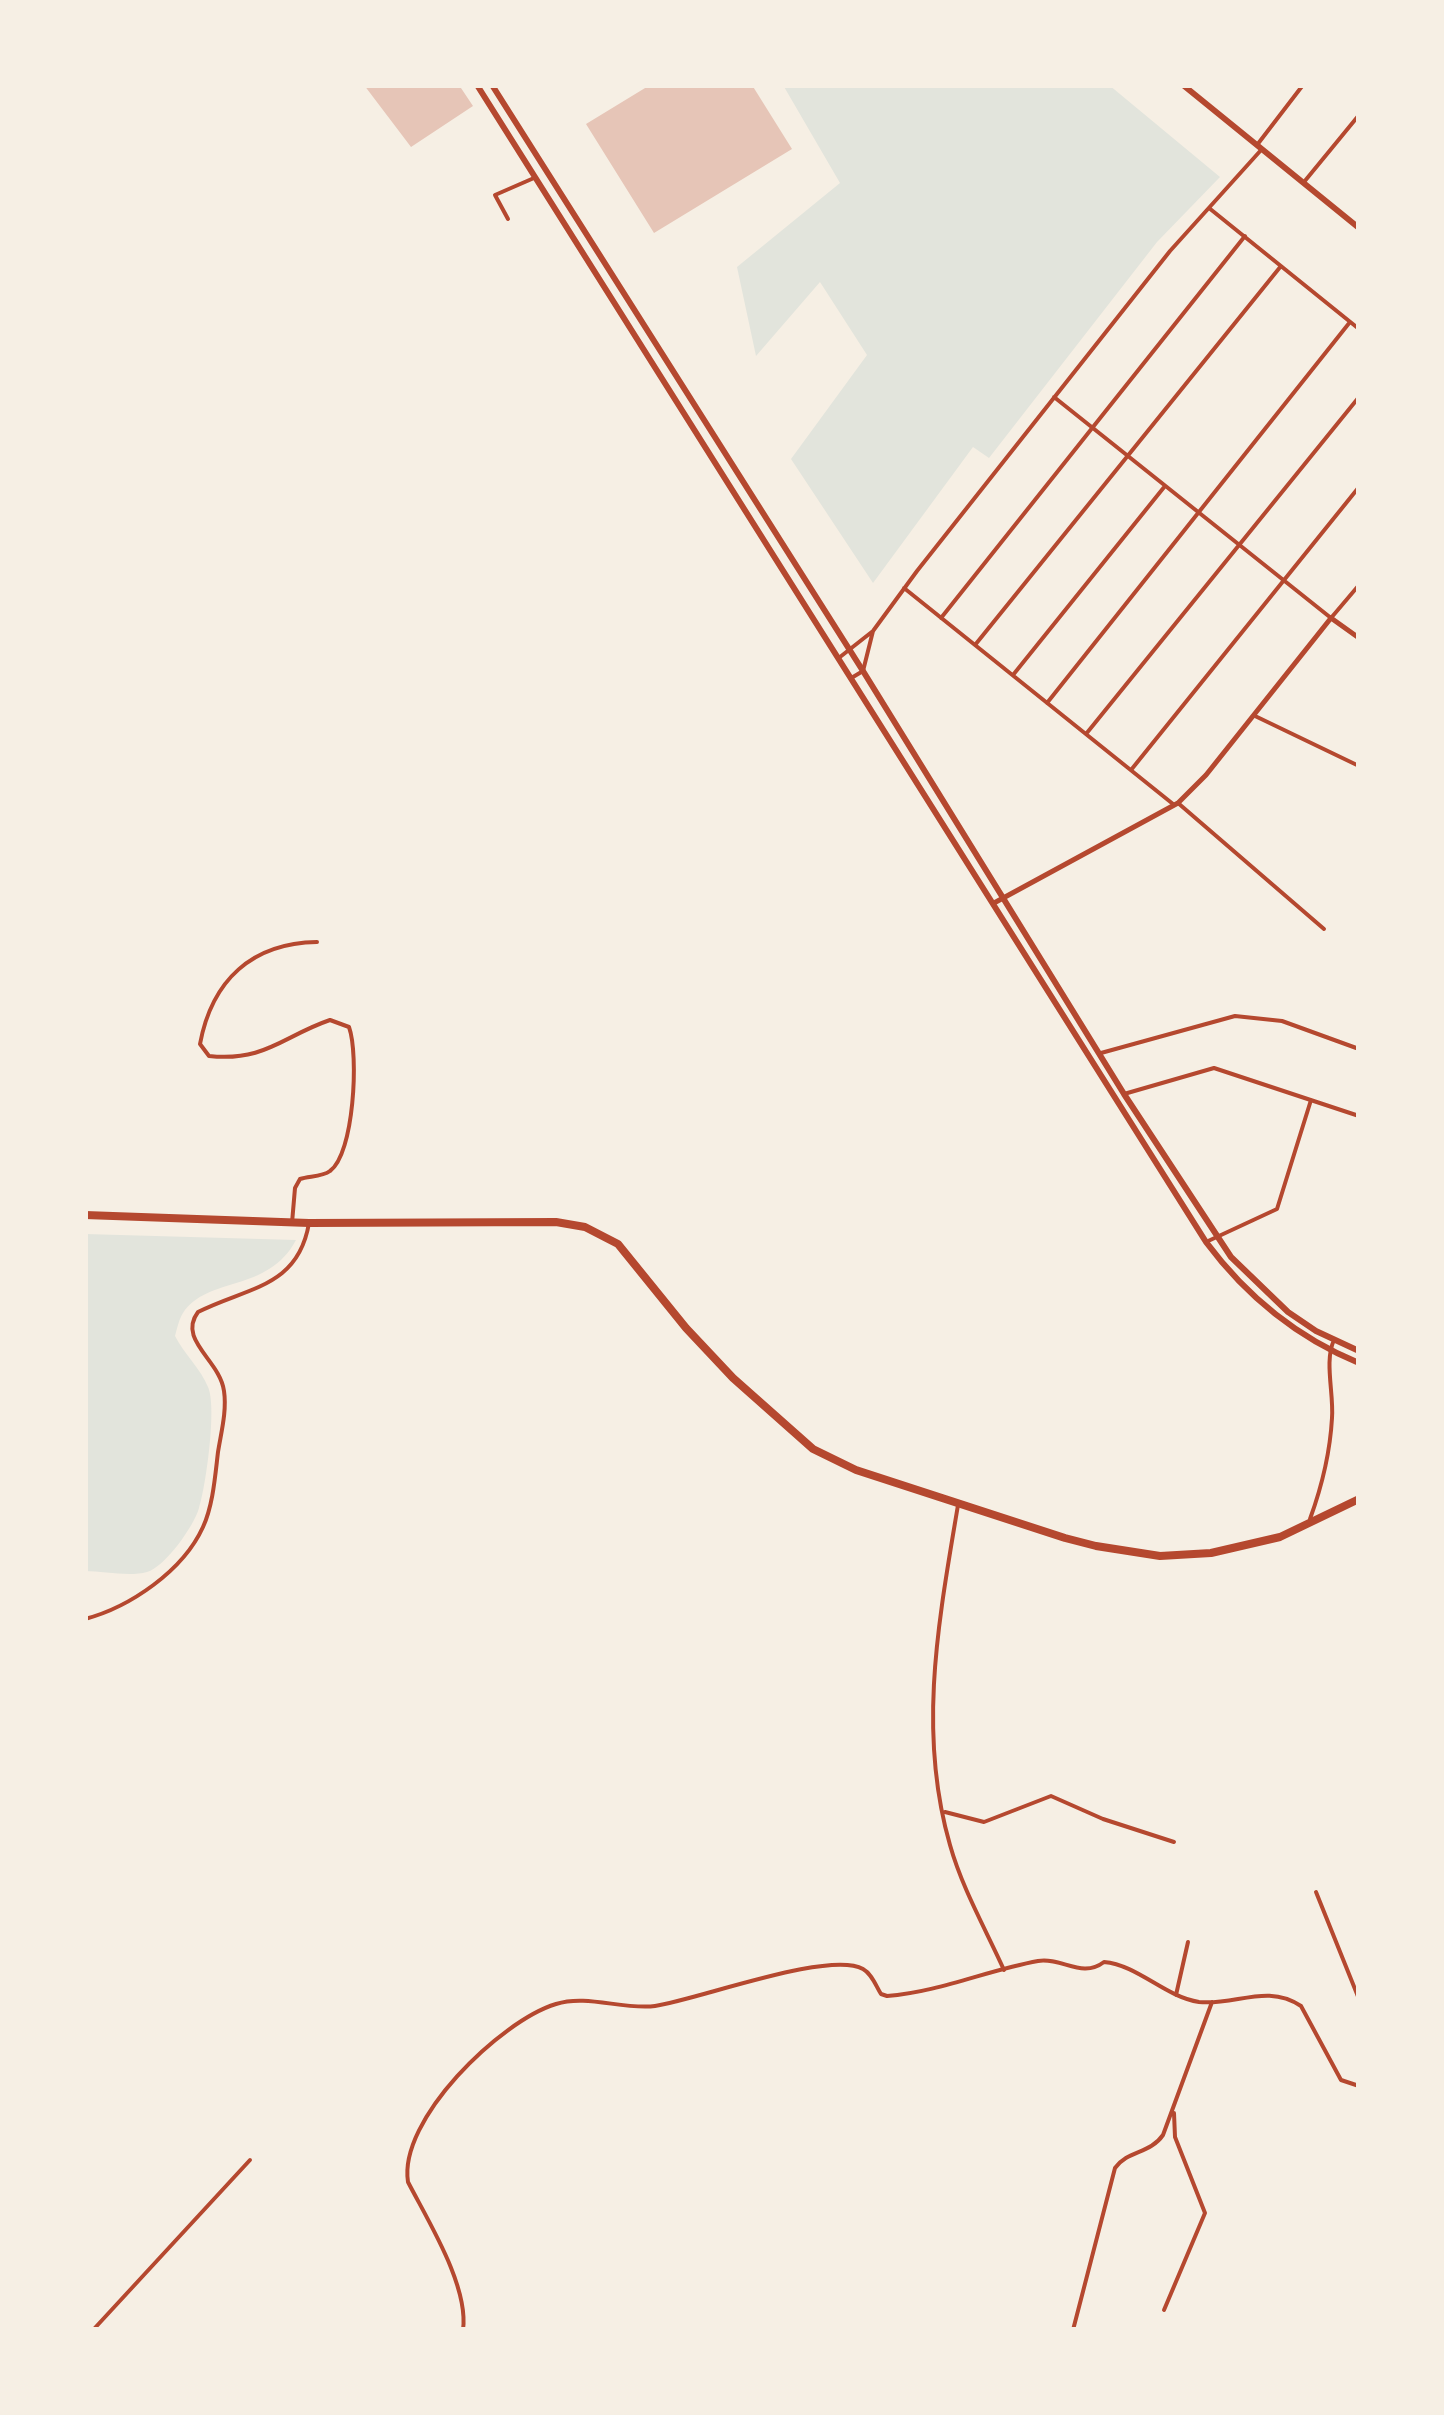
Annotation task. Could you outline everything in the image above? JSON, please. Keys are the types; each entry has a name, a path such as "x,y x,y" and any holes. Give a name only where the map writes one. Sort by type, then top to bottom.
{"highway":[{"path":"85,1215 309,1223 556,1222 586,1227 604,1234 632,1258 708,1353 813,1449 856,1470 1096,1546 1160,1556 1230,1550 1280,1538 1359,1499"}],"main road":[{"path":"477,85 1206,1242 1258,1302 1329,1350 1359,1363"},
{"path":"492,85 1230,1258 1288,1312 1359,1351"},
{"path":"1183,85 1359,228"}],"street":[{"path":"840,657 873,631 1170,251 1259,147 1303,85"},
{"path":"1304,182 1359,114"},
{"path":"508,219 495,196 534,178"},
{"path":"1210,208 1359,329"},
{"path":"940,618 1244,236"},
{"path":"975,645 1282,266"},
{"path":"1047,702 1350,322"},
{"path":"1054,397 1359,638"},
{"path":"1086,734 1359,397"},
{"path":"1013,676 1165,486"},
{"path":"1131,770 1359,487"},
{"path":"994,903 1176,804 1197,785 1359,585"},
{"path":"904,588 1176,804 1324,929"},
{"path":"853,677 863,671 873,631"},
{"path":"1254,716 1359,766"},
{"path":"292,1222 295,1188 300,1180 323,1175 338,1163 354,1095 356,1056 349,1027 330,1020 264,1053 244,1056 209,1056 200,1044 212,1003 232,973 280,944 317,942"},
{"path":"1101,1052 1235,1016 1282,1021 1359,1049"},
{"path":"1124,1094 1214,1068 1359,1116"},
{"path":"1206,1242 1277,1209 1311,1100"},
{"path":"85,1619 108,1612 157,1582 183,1556 203,1527 215,1475 224,1391 219,1372 190,1332 190,1322 198,1312 274,1280 290,1269 300,1255 309,1223"},
{"path":"1309,1524 1323,1480 1330,1438 1333,1404 1329,1350 1334,1340"},
{"path":"959,1504 940,1618 931,1708 936,1777 950,1845 1004,1970"},
{"path":"944,1812 984,1822 1050,1796 1103,1819 1174,1842"},
{"path":"1316,1892 1359,1998"},
{"path":"1176,1994 1188,1942"},
{"path":"463,2330 464,2319 450,2269 408,2182 406,2168 418,2134 464,2068 487,2046 560,2002 630,2008 657,2006 746,1982 831,1966 861,1968 870,1974 881,1994 887,1996 1044,1960 1086,1971 1104,1962 1118,1964 1195,2002 1247,1995 1280,1996 1294,2002 1301,2006 1341,2080 1359,2086"},
{"path":"1073,2330 1116,2168 1130,2155 1156,2146 1174,2108 1212,2002"},
{"path":"1164,2310 1205,2214 1175,2137 1174,2108"},
{"path":"93,2330 250,2160"}],"shaded area":[{"path":"783,85 1109,85 1220,177 1157,242 989,458 973,447 873,583 791,459 867,355 820,282 756,356 737,267 840,183"},
{"path":"85,1234 296,1240 270,1269 207,1293 182,1315 175,1336 205,1380 210,1397 205,1483 196,1516 185,1535 162,1562 147,1572 85,1571"}],"building":[{"path":"364,85 459,85 473,106 411,147"},
{"path":"650,85 752,85 792,149 654,233 586,124"}]}
